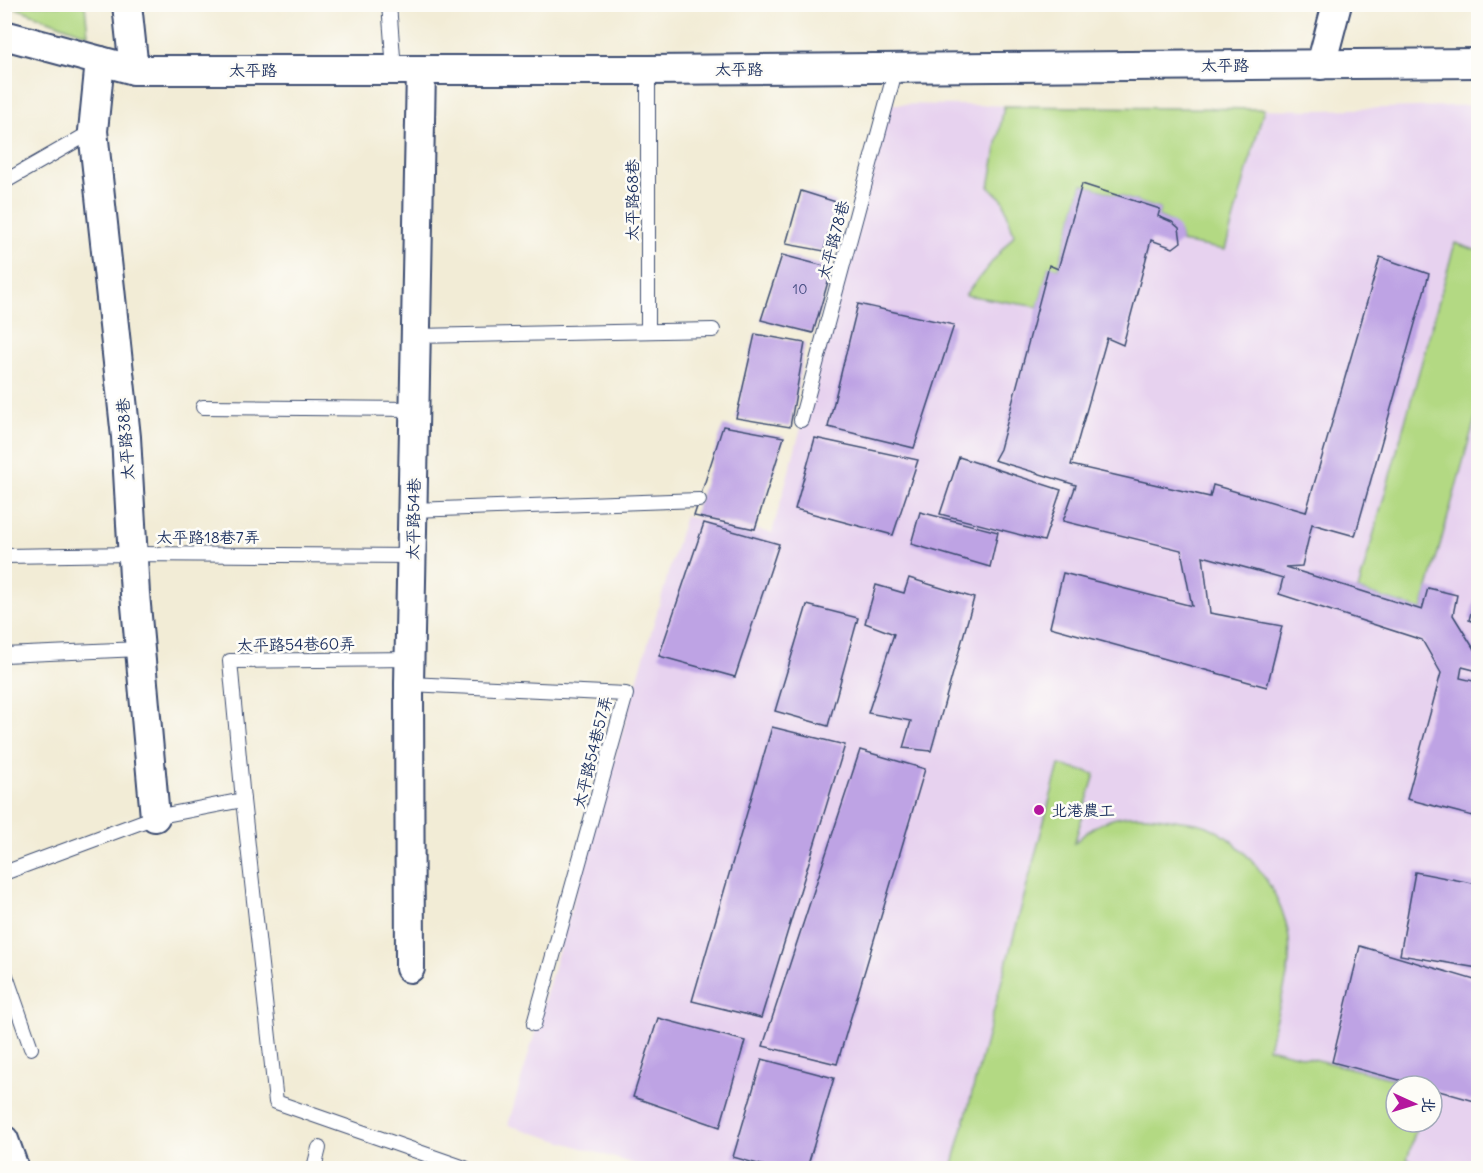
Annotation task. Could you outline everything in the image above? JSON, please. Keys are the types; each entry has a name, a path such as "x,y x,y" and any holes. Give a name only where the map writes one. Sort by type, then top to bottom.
{"street":[{"path":"127,4 134,70"},
{"path":"1321,65 1337,4"},
{"name":"太平路","path":"4,35 134,70 648,70 1479,63"},
{"name":"太平路38巷","path":"100,61 93,131 116,330 155,817"},
{"name":"太平路54巷","path":"407,70 416,336 410,671 410,968"},
{"path":"4,1140 14,1168"}],"lane":[{"path":"389,4 407,70"},
{"name":"太平路78巷","path":"801,420 896,68"},
{"name":"太平路68巷","path":"648,70 648,330"},
{"path":"4,182 93,131"},
{"path":"416,336 713,330"},
{"path":"203,407 415,409"},
{"path":"413,510 699,500"},
{"name":"太平路18巷7弄","path":"4,556 133,554 412,556"},
{"path":"4,655 140,649"},
{"name":"太平路54巷60弄","path":"243,800 230,661 410,671"},
{"name":"太平路54巷57弄","path":"410,671 626,694 534,1024"},
{"path":"4,873 155,817 243,800 276,1102 465,1168"},
{"path":"4,970 31,1048"},
{"path":"314,1168 319,1148"}],"shaded area":[{"name":"北港農工","path":"890,104 1322,110 1478,105 1478,1168 647,1168 508,1125 685,516 772,533"}],"green space":[{"path":"8,5 85,5 88,35"},
{"path":"1004,106 1264,109 1225,250 1181,242 1179,232 1174,225 1158,216 1160,209 1082,184 1058,269 1049,266 1038,307 965,295 1014,235 1003,200 989,187"},
{"path":"1455,243 1478,251 1478,408 1422,610 1358,590"},
{"path":"1059,765 1095,774 1074,844 1085,833 1108,820 1147,816 1207,826 1220,833 1245,854 1256,866 1274,894 1286,923 1289,939 1290,954 1285,986 1268,1048 1384,1077 1384,1134 1415,1134 1407,1160 1434,1168 952,1168"}],"building":[{"path":"1082,184 1160,209 1158,216 1179,228 1181,242 1173,248 1151,240 1123,345 1107,338 1071,465 1210,497 1213,485 1306,512 1380,257 1429,274 1355,536 1312,524 1302,566 1285,567 1422,610 1428,588 1457,595 1453,615 1474,649 1478,650 1478,671 1462,667 1460,678 1478,682 1478,796 1473,816 1407,799 1441,673 1422,640 1279,594 1283,578 1203,556 1210,613 1282,626 1267,687 1050,627 1063,573 1192,606 1181,550 1063,521 1076,485 994,460 1000,449 1049,265 1058,269"},
{"path":"801,191 836,202 824,251 786,244"},
{"path":"782,255 832,268 813,333 761,320"},
{"path":"858,304 954,325 914,448 828,427"},
{"path":"755,334 805,343 790,427 736,418"},
{"path":"723,426 784,437 755,529 694,516"},
{"path":"815,438 918,460 893,535 795,509"},
{"path":"959,457 1061,490 1044,541 940,514"},
{"path":"920,512 998,532 990,567 911,544"},
{"path":"704,523 779,544 735,677 659,656"},
{"path":"909,578 974,598 931,751 903,748 911,721 868,713 894,634 865,623 876,585 904,593"},
{"path":"1478,588 1478,623 1469,620"},
{"path":"807,605 858,618 828,726 775,711"},
{"path":"772,727 845,745 761,1018 692,1001"},
{"path":"860,750 925,769 837,1064 763,1046"},
{"path":"1415,872 1478,884 1478,968 1400,955"},
{"path":"1360,946 1478,981 1478,1102 1444,1092 1444,1074 1384,1074 1384,1076 1332,1062"},
{"path":"658,1018 745,1041 720,1127 633,1097"},
{"path":"762,1059 834,1078 807,1168 772,1168 733,1157"}],"place":[{"name":"北港農工","path":"1039,810"}]}
